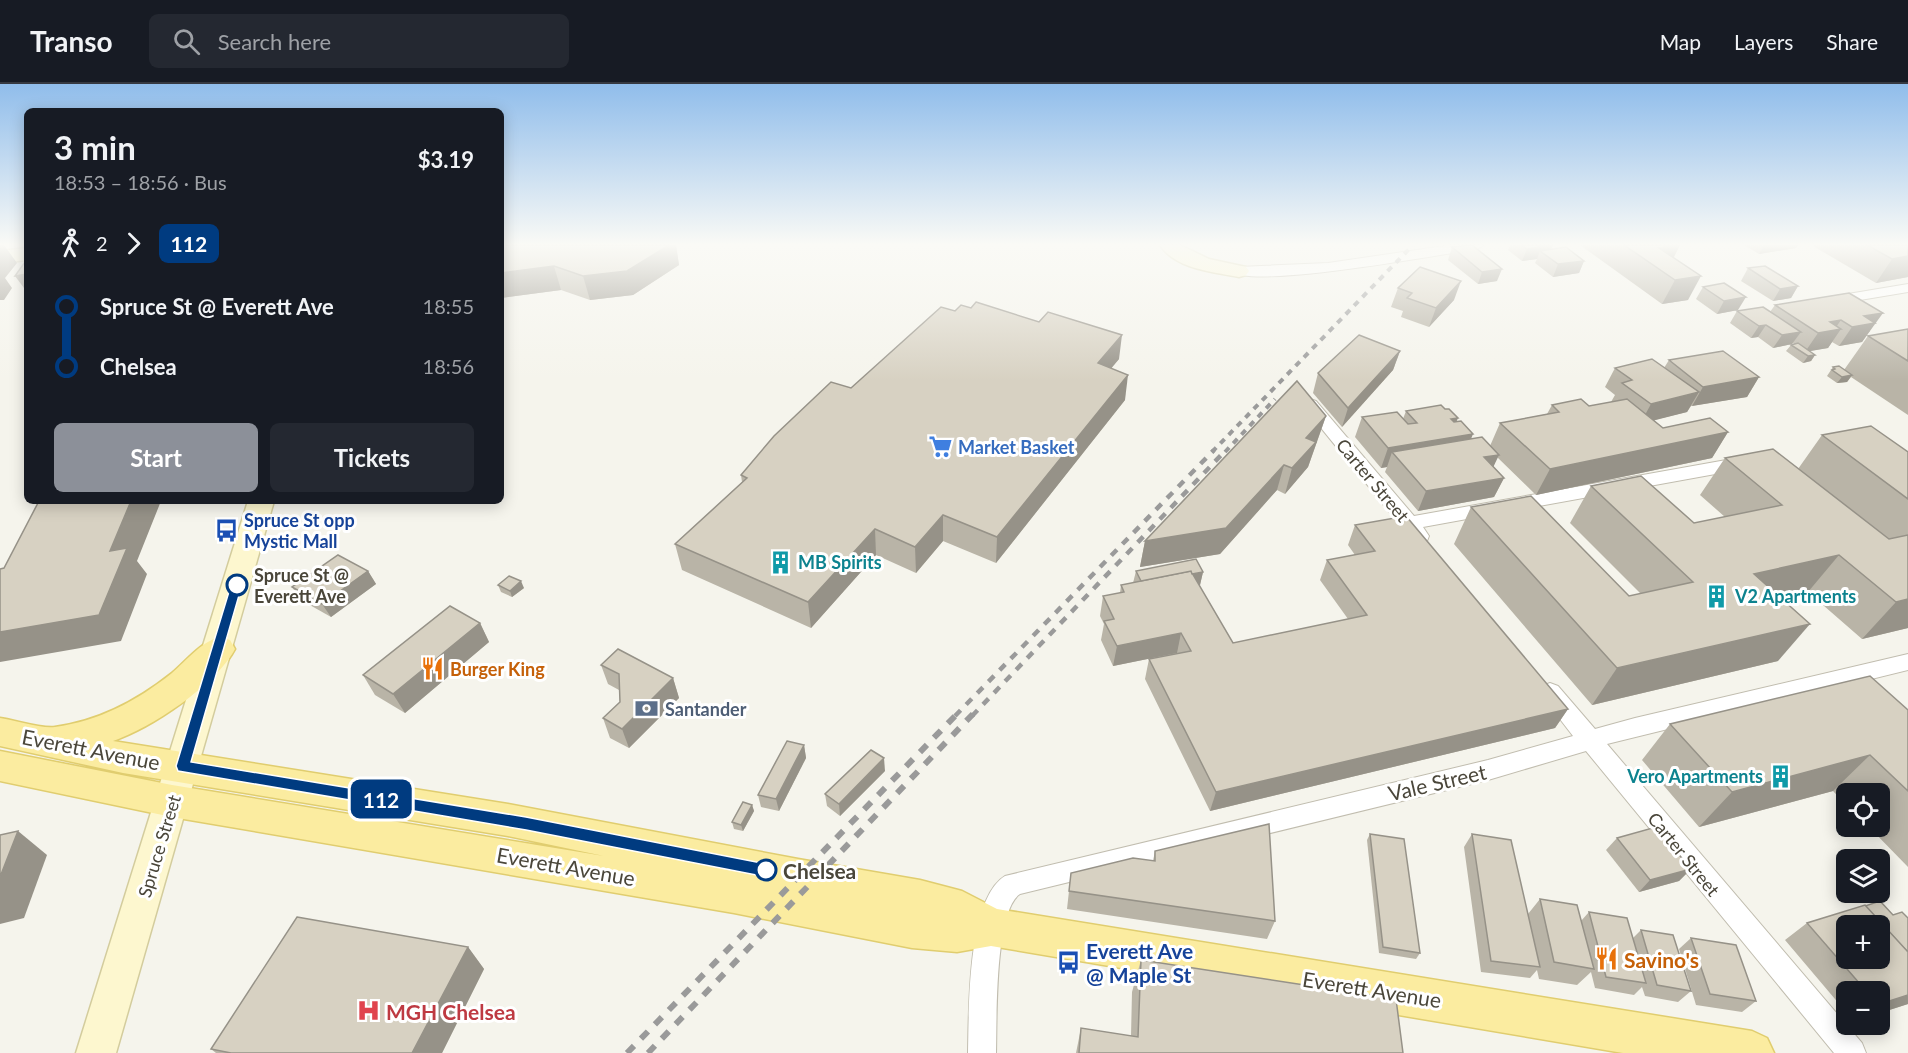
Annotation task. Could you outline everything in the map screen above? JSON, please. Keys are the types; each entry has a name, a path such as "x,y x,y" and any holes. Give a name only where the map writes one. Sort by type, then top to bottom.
{"main road":[{"path":"50,741 80,738 105,730 130,718 162,700 189,678 219,648"},
{"name":"Everett Avenue","path":"1,742 50,741 123,758 178,784"},
{"name":"Everett Avenue","path":"1,742 178,784 529,824 920,898 962,910 992,927 1752,1053"}],"street":[{"path":"1810,304 1898,290"},
{"name":"Carter Street","path":"1310,404 1432,551"},
{"path":"1409,524 1762,460"},
{"name":"Spruce Street","path":"96,1053 219,648 260,504"},
{"name":"Vale Street","path":"982,1053 984,979 992,927 1002,892 1014,884 1488,770 1635,727 1908,662"},
{"name":"Carter Street","path":"1537,677 1852,1053"}],"building":[{"path":"1404,290 1452,290 1436,308 1407,298 1412,293"},
{"path":"1708,290 1735,290 1746,297 1724,301"},
{"path":"1849,293 1883,313 1864,316 1875,323 1852,327 1841,320 1830,322 1841,329 1818,333 1775,305"},
{"name":"Market Basket","path":"976,302 1039,322 1048,312 1122,335 1098,363 1128,375 997,537 943,515 915,547 875,529 808,602 675,544 747,478 741,475 774,436 831,382 851,388 941,307 955,311 961,305 971,308"},
{"path":"1763,307 1801,332 1782,335 1766,325 1759,326 1737,311"},
{"path":"1908,329 1908,361 1868,336"},
{"path":"1359,335 1400,351 1348,408 1318,373"},
{"path":"1798,343 1815,355 1808,356 1791,345"},
{"path":"1723,351 1759,377 1703,387 1669,360"},
{"path":"1652,359 1699,392 1651,404 1622,383 1632,380 1615,368"},
{"path":"1839,366 1852,375 1842,377 1832,370 1835,369 1833,367"},
{"path":"1297,381 1326,416 1306,438 1316,442 1292,468 1284,465 1226,528 1145,541"},
{"path":"1581,399 1589,406 1627,399 1663,428 1710,418 1728,432 1550,469 1500,423 1559,412 1552,405"},
{"path":"1441,405 1458,418 1451,419 1454,422 1461,421 1473,434 1388,448 1362,417 1397,412 1408,424 1417,423 1406,411"},
{"path":"1871,426 1908,452 1908,499 1822,435"},
{"path":"1482,437 1499,455 1484,457 1504,478 1426,491 1392,452"},
{"path":"1773,449 1889,539 1908,535 1908,599 1896,602 1839,555 1754,574 1810,624 1617,668 1471,507 1531,496 1629,596 1693,582 1591,486 1641,476 1694,523 1782,505 1725,458"},
{"path":"37,504 130,504 110,551 127,548 99,615 0,632 0,569 4,568"},
{"path":"1406,516 1568,709 1216,792 1149,659 1191,651 1181,633 1117,646 1104,621 1114,619 1103,596 1124,592 1121,585 1191,571 1233,643 1367,615 1327,560 1375,551 1355,525"},
{"path":"338,555 368,571 322,604 292,587"},
{"path":"1196,559 1203,572 1192,574 1191,571 1141,581 1136,571"},
{"path":"509,576 521,581 510,591 498,585"},
{"path":"450,606 480,623 393,694 363,675"},
{"path":"618,649 673,678 622,729 603,718 620,702 619,674 601,665"},
{"path":"1870,676 1908,710 1908,791 1870,755 1732,792 1670,724"},
{"path":"787,741 804,745 776,799 758,795"},
{"path":"871,750 884,758 839,804 825,794"},
{"path":"743,802 752,805 741,825 732,822"},
{"path":"1269,824 1275,921 1069,891 1071,873 1133,858 1155,861 1155,851"},
{"path":"1656,827 1691,869 1650,880 1617,838"},
{"path":"18,831 0,877 0,835"},
{"path":"1370,834 1404,839 1420,953 1383,947"},
{"path":"1472,834 1511,840 1540,967 1491,961"},
{"path":"1540,899 1577,905 1594,969 1554,962"},
{"path":"1882,903 1893,915 1902,912 1908,918 1908,952 1890,933 1890,915 1873,915 1865,906"},
{"path":"1865,905 1874,915 1836,915 1836,956 1807,923"},
{"path":"1589,912 1627,918 1646,983 1606,977"},
{"name":"MGH Chelsea","path":"297,917 468,947 412,1053 231,1053 211,1049"},
{"path":"1641,930 1673,935 1691,991 1657,985"},
{"path":"1890,932 1908,952 1908,995 1890,1001 1890,981 1857,981 1847,969 1890,969"},
{"path":"1691,938 1736,945 1756,1001 1710,994"},
{"path":"1141,960 1396,999 1403,1053 1079,1053 1081,1028 1138,1037"}],"railway":[{"path":"1212,452 1369,290"},
{"path":"1225,452 1275,399"},
{"path":"955,716 1214,450"},
{"path":"972,716 1226,450"},
{"path":"627,1053 957,714"},
{"path":"648,1053 973,714"}],"bus line":[{"name":"112","path":"237,585 183,766 526,823 766,870"}],"place":[{"name":"Market Basket","path":"940,447"},
{"name":"Spruce St opp Mystic Mall","path":"226,530"},
{"name":"MB Spirits","path":"780,562"},
{"name":"Spruce St @ Everett Ave","path":"237,585"},
{"name":"V2 Apartments","path":"1717,596"},
{"name":"Burger King","path":"432,669"},
{"name":"Santander","path":"647,709"},
{"name":"Vero Apartments","path":"1781,776"},
{"name":"Chelsea","path":"766,870"},
{"name":"Savino's","path":"1606,959"},
{"name":"Everett Ave @ Maple St","path":"1068,962"},
{"name":"MGH Chelsea","path":"368,1011"}]}
